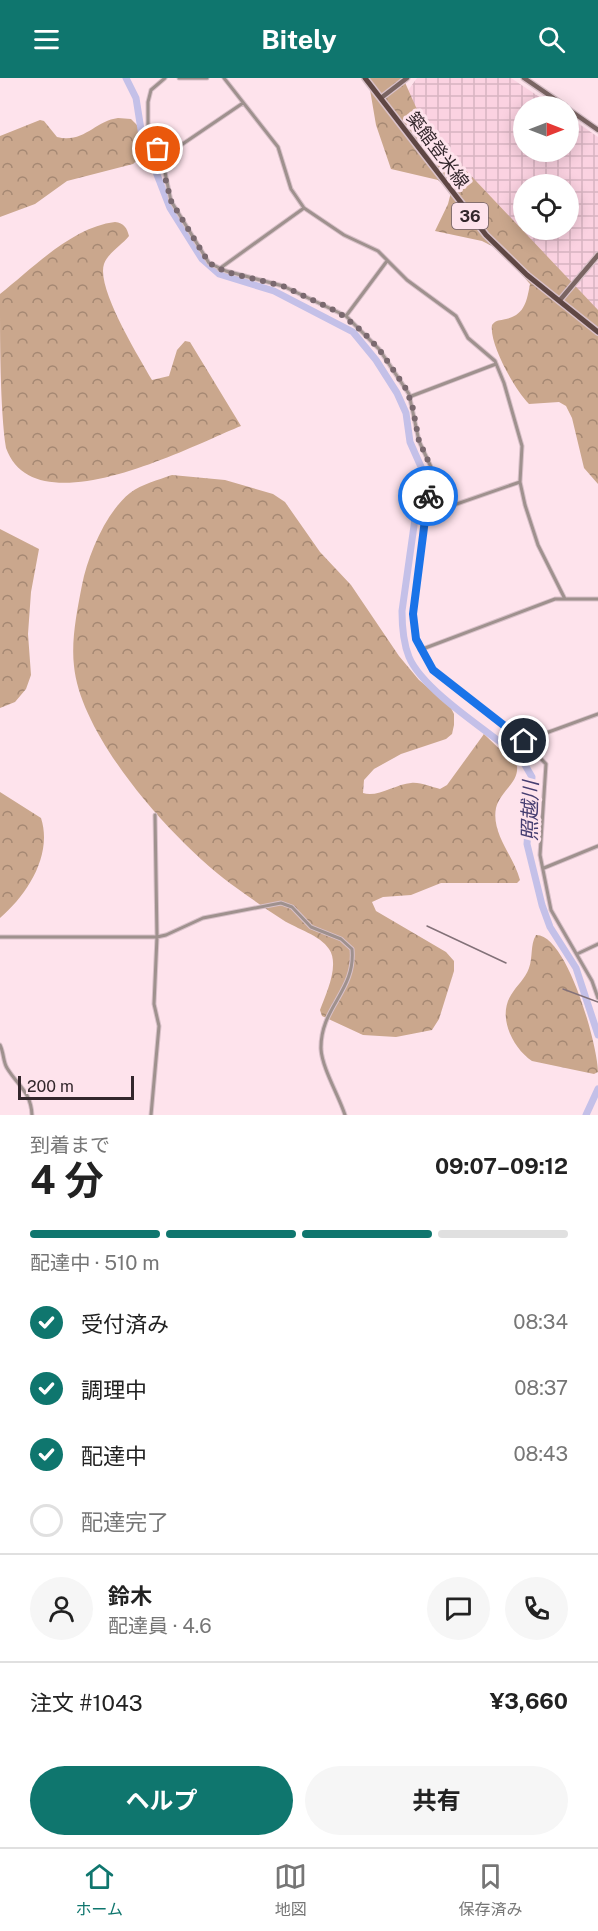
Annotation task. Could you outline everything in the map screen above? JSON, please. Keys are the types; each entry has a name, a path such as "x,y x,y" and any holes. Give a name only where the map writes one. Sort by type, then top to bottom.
{"main road":[{"name":"築館登米線","path":"365,78 486,235 527,275 598,332"}],"street":[{"path":"165,78 151,90 148,102 148,126 162,159 171,201 209,263 219,269 283,286 346,316 379,349 410,397 419,441 431,467 413,614 414,630 420,650 426,661 442,678 543,758 548,770 541,825 540,855 554,918 577,954 598,998"},
{"path":"179,78 207,78"},
{"path":"224,78 278,147 291,189 303,208 344,235 378,251 407,280 456,315 468,338 496,364 504,383 522,446 520,482 538,545 565,599"},
{"path":"381,98 407,78"},
{"path":"524,78 550,96"},
{"path":"162,159 243,103"},
{"path":"579,117 598,130"},
{"path":"219,269 303,208"},
{"path":"560,300 598,255"},
{"path":"346,316 387,261"},
{"path":"410,397 496,364"},
{"path":"425,515 520,482"},
{"path":"420,650 528,609 565,599 598,599"},
{"path":"524,741 598,714"},
{"path":"151,1115 159,1026 154,1004 157,937 155,815"},
{"path":"544,868 598,846"},
{"path":"0,937 157,937 166,936 203,918 281,903 292,907 311,927 351,946 353,953 350,979 325,1020 321,1050 345,1115"},
{"path":"577,954 598,944"},
{"path":"0,1045 5,1056 5,1066 30,1098 32,1115"}],"shaded area":[{"path":"417,78 511,78 538,96 513,96 513,162 579,162 579,124 598,137 598,322 521,240 579,240 579,174 513,174 513,232 396,107"}],"green space":[{"path":"368,78 403,78 419,114 441,144 513,220 513,240 532,240 598,310 598,484 584,468 572,418 566,406 559,402 529,404 510,378 499,355 492,333 492,325 497,321 512,317 521,310 530,284 500,250 482,241 435,231 451,192 438,180 391,169 376,125"},
{"path":"118,118 131,119 137,125 145,142 146,148 143,155 133,164 67,181 35,204 0,217 0,136 40,120 44,121 57,137 74,137"},
{"path":"115,222 125,226 129,236 104,264 103,275 106,289 129,340 152,380 169,376 177,350 185,341 190,342 241,426 152,463 116,475 80,482 48,482 22,471 6,448 1,394 0,294 68,240 99,225"},
{"path":"172,475 225,480 273,494 285,502 320,552 351,585 399,656 419,680 450,706 454,714 452,734 446,739 401,754 374,769 364,780 363,793 374,794 411,783 440,789 447,785 484,734 517,766 515,777 498,802 495,818 500,836 517,871 520,880 517,883 441,883 411,895 383,897 372,902 376,911 446,952 454,961 454,971 439,1019 432,1030 396,1037 363,1035 322,1016 320,1010 333,971 329,949 320,940 283,920 244,893 214,871 188,847 136,790 94,726 81,695 73,656 76,615 89,561 99,535 121,501 140,487"},
{"path":"0,529 39,549 31,592 28,634 31,675 26,689 15,702 0,708"},
{"path":"0,792 41,818 44,832 40,860 35,873 19,898 0,918"},
{"path":"536,935 548,940 559,952 579,993 597,1059 598,1072 594,1074 532,1061 519,1048 509,1031 506,1022 507,1004 529,968"}],"waterway":[{"name":"照越川","path":"126,78 136,98 142,136 170,208 202,259 219,274 274,291 353,332 376,360 397,393 406,413 410,442 422,469 402,611 403,634 407,651 428,684 459,711 521,758 532,777 527,844 542,905 550,927 576,968 598,1035"},
{"name":"照越川","path":"586,1115 598,1089"}],"railway":[{"path":"427,926 506,963"},
{"path":"563,989 598,1002"}],"way so far":[{"path":"158,149 171,201 209,263 226,272 283,286 346,316 379,349 409,394 416,432 430,461 428,496"}],"route":[{"path":"428,496 413,614 416,639 426,661 433,670 524,741"}]}
